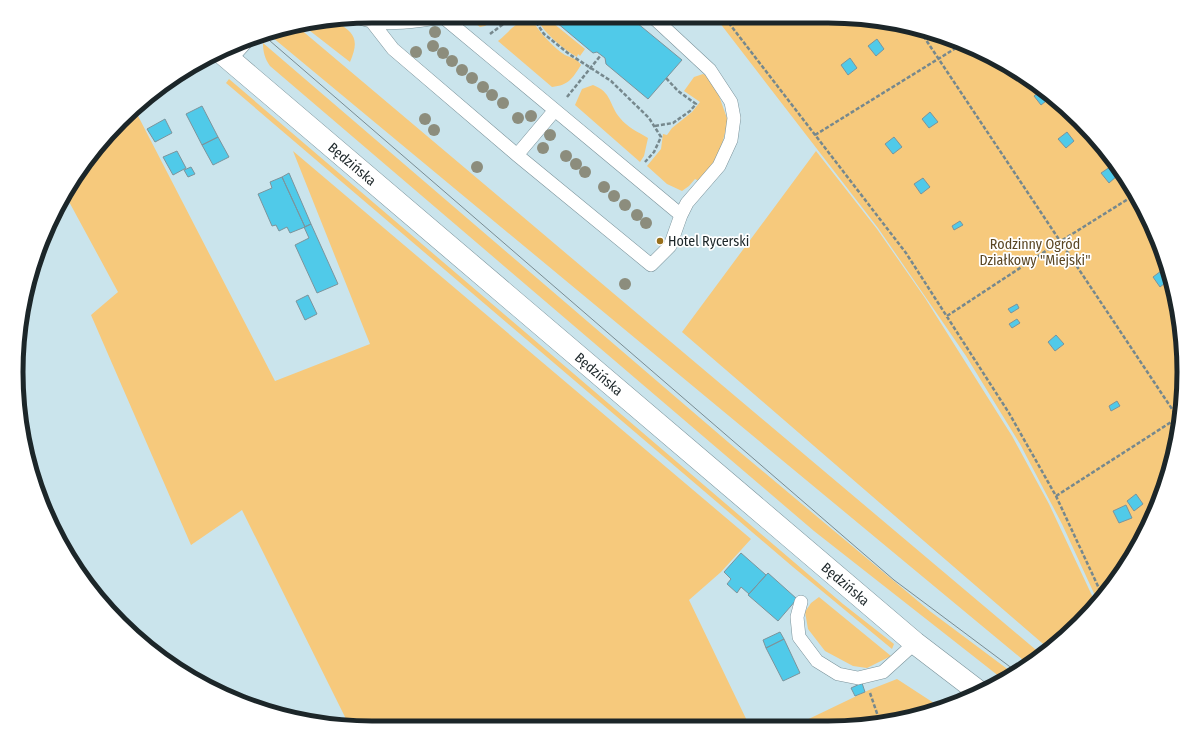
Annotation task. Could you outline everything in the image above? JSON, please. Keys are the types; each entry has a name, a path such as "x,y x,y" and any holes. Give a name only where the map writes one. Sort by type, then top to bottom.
{"main road":[{"name":"Będzińska","path":"226,56 915,643 974,688"}],"lane":[{"path":"373,23 393,49 517,155 651,265 670,246 681,215 687,204 719,166 731,140 734,118 731,102 710,70 659,23"},
{"path":"450,23 681,215"},
{"path":"517,155 555,110"},
{"path":"801,602 797,617 799,637 817,661 838,674 858,678 883,672 915,643"}],"path":[{"path":"487,36 505,23"},
{"path":"536,23 544,34 569,54 611,80 655,126 661,137 654,152 641,166"},
{"path":"729,23 906,253 1009,412 1056,496 1100,590"},
{"path":"924,37 1175,411"},
{"path":"815,135 956,48"},
{"path":"564,100 601,55"},
{"path":"655,126 673,123 690,111 696,104 678,91 666,78"},
{"path":"947,316 1130,198"},
{"path":"1056,496 1174,421"},
{"path":"869,690 878,717"}],"green space":[{"path":"475,23 489,23 485,26 480,27"},
{"path":"520,23 535,23 551,43 561,52 578,61 581,65 572,78 562,85 552,87 498,41"},
{"path":"539,23 553,23 585,49 580,56 578,54 577,57 560,45"},
{"name":"Rodzinny Ogród Działkowy \"Miejski\"","path":"720,23 828,23 874,26 918,35 962,50 1003,70 1040,95 1075,125 1105,160 1118,178 1141,218 1150,238 1165,282 1174,326 1177,372 1176,395 1174,418 1165,462 1150,506 1141,526 1118,566 1095,596 1062,524 1020,444 966,356 878,228"},
{"path":"341,25 343,26 352,34 355,43 350,62 308,29 326,26"},
{"path":"302,30 1037,651 1024,661 273,38"},
{"path":"263,43 735,448 931,612 1009,670 999,676 814,531 270,66 263,49"},
{"path":"703,74 713,79 728,121 719,156 699,181 695,179 682,191 667,184 647,166 661,149 663,134 667,135 672,128 692,112 700,102 684,91 694,77"},
{"path":"229,79 843,604 894,644 892,649 793,567 226,83"},
{"path":"593,85 604,91 616,113 626,124 648,138 644,156 640,162 575,105 582,89"},
{"path":"137,114 275,381 370,344 293,151 751,539 721,572 689,600 747,721 346,720 242,510 191,545 91,315 118,292 68,200 95,160 125,125"},
{"path":"816,151 877,229 925,298 1012,436 1049,504 1093,598 1075,619 1045,645 682,332"},
{"path":"819,597 891,656 867,668 853,666 825,651 808,629 805,612 811,603"},
{"path":"897,679 935,704 918,709 874,718 804,721 869,690"}],"building":[{"path":"557,23 637,23 682,60 648,99 606,64 605,58 597,52 593,53"},
{"path":"877,39 884,49 876,56 868,46"},
{"path":"850,58 857,68 848,75 841,65"},
{"path":"1038,93 1047,101 1041,105 1034,96"},
{"path":"202,106 218,137 202,145 186,114"},
{"path":"930,112 938,122 929,128 922,119"},
{"path":"165,119 172,133 155,142 147,129"},
{"path":"1067,132 1074,141 1066,148 1058,139"},
{"path":"218,137 229,157 213,165 202,145"},
{"path":"894,137 902,147 893,154 885,144"},
{"path":"177,151 186,168 173,175 163,157"},
{"path":"191,167 195,174 188,177 184,170"},
{"path":"1110,167 1117,176 1109,183 1101,173"},
{"path":"289,173 311,224 305,227 282,177"},
{"path":"282,177 305,227 290,233 287,227 279,231 276,225 272,226 258,194 272,188 270,182"},
{"path":"923,178 930,187 921,194 914,184"},
{"path":"960,221 963,225 954,230 952,226"},
{"path":"311,224 338,284 317,293 295,245 309,238 304,227"},
{"path":"1161,271 1165,283 1160,287 1153,277"},
{"path":"308,295 317,314 305,320 296,301"},
{"path":"1017,304 1019,308 1011,313 1008,309"},
{"path":"1017,319 1020,323 1012,328 1009,324"},
{"path":"1056,335 1064,344 1055,351 1048,342"},
{"path":"1117,401 1120,406 1111,411 1109,406"},
{"path":"1136,494 1143,504 1134,511 1127,501"},
{"path":"1126,505 1132,518 1119,523 1113,511"},
{"path":"741,553 766,575 749,594 741,587 737,593 727,584 731,579 724,572"},
{"path":"768,573 797,599 778,621 748,595"},
{"path":"780,632 784,639 766,648 763,640"},
{"path":"784,639 800,673 783,681 766,648"},
{"path":"862,683 865,692 855,696 851,688"}],"tram line":[{"path":"268,39 894,580 1012,668"}],"place":[{"name":"Hotel Rycerski","path":"660,241"}]}
